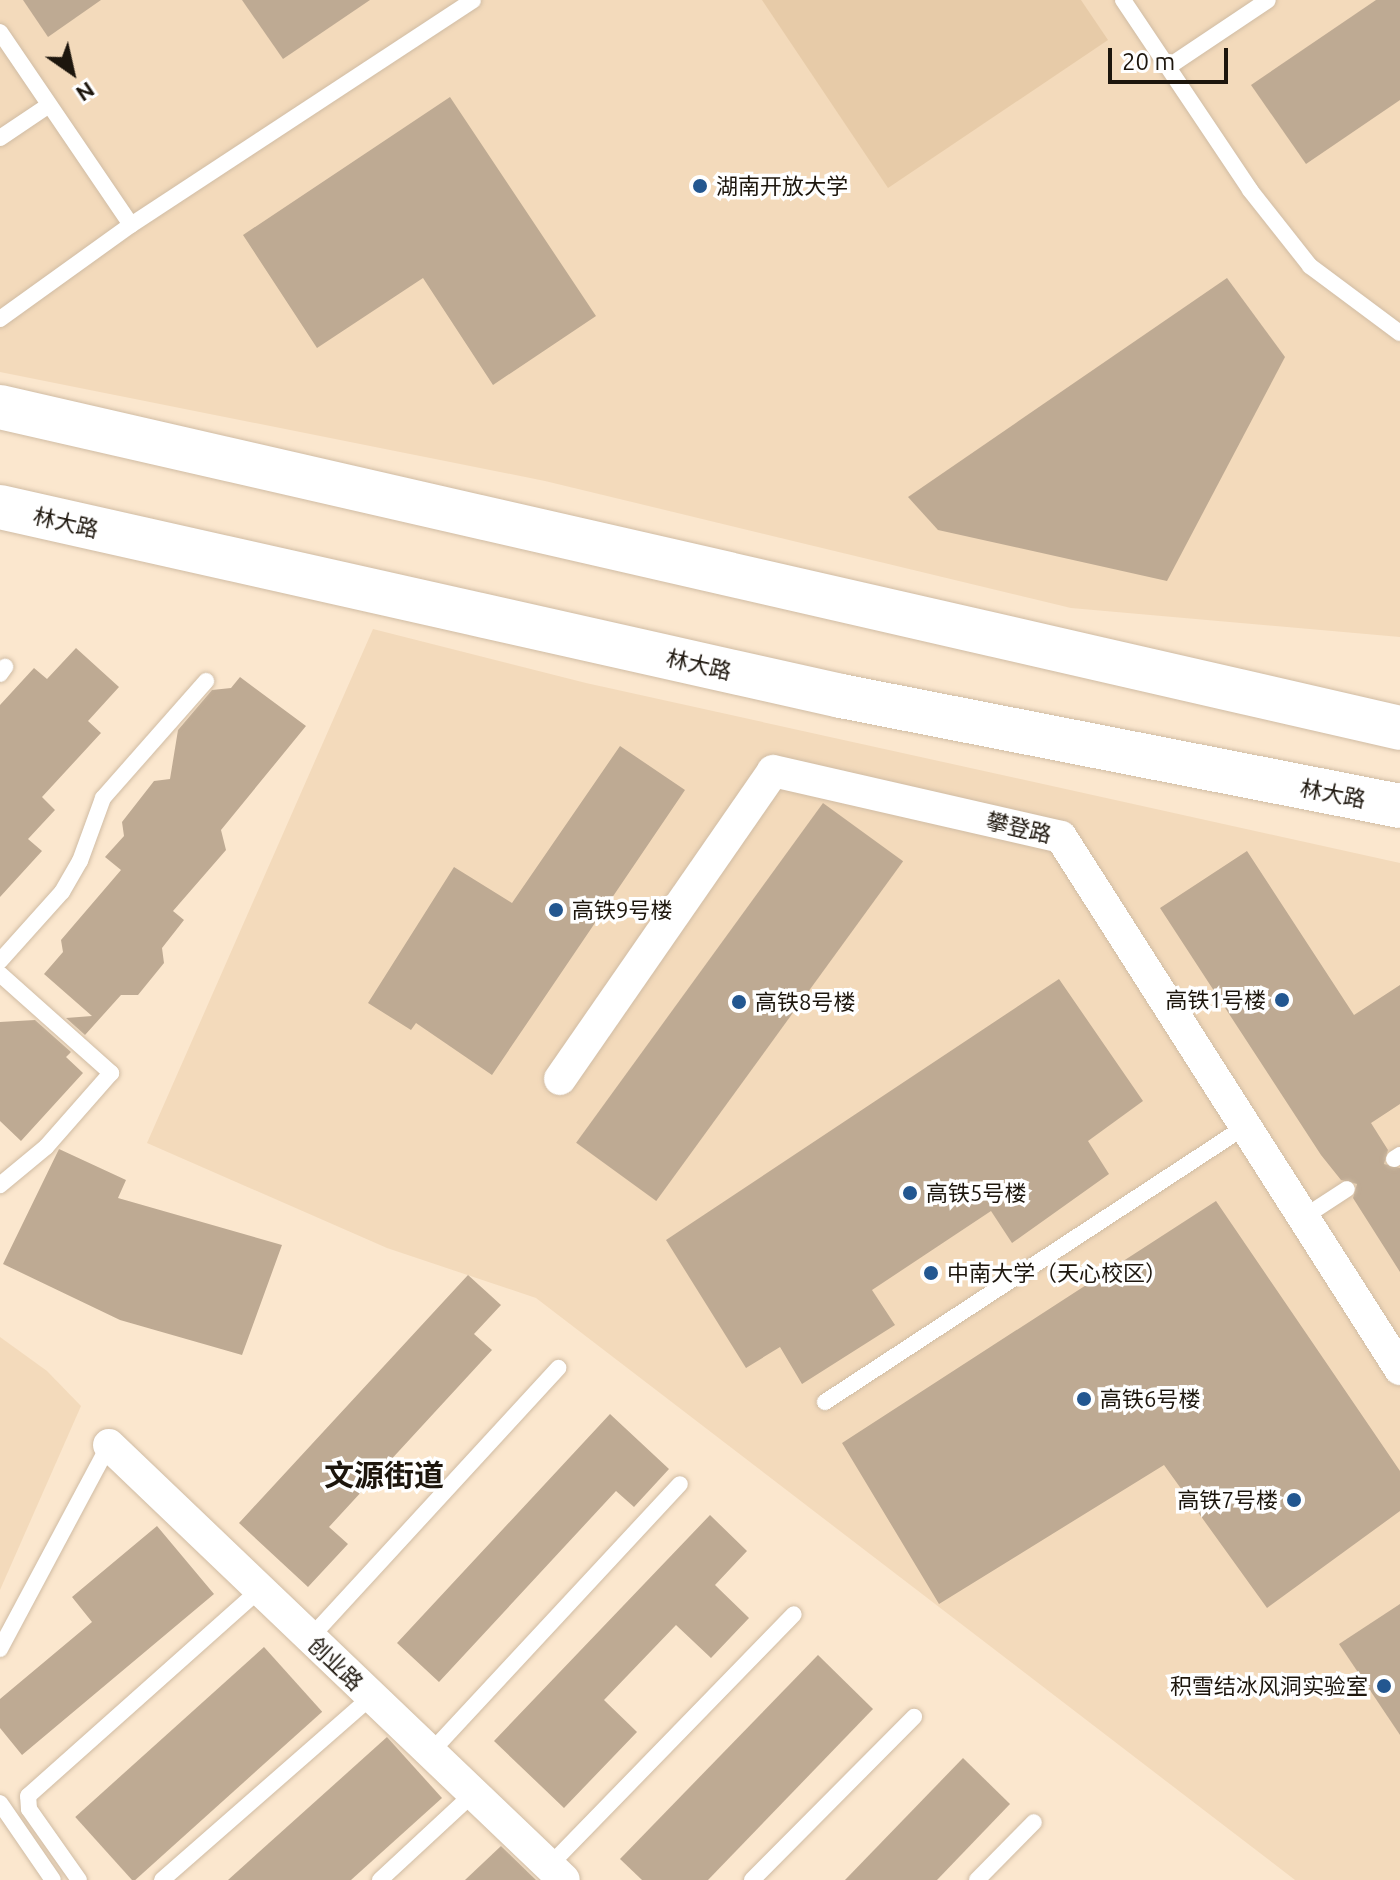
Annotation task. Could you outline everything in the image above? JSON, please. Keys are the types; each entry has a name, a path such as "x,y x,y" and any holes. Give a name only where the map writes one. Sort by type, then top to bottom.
{"main road":[{"path":"0,407 1400,728"},
{"name":"林大路","path":"0,507 841,696 1400,806"}],"street":[{"name":"攀登路","path":"560,1079 773,771 1061,837 1400,1369"},
{"name":"创业路","path":"109,1445 556,1873"}],"lane":[{"path":"0,319 131,225 473,0"},
{"path":"1123,0 1250,190 1310,266 1400,333"},
{"path":"1168,67 1268,0"},
{"path":"0,32 131,225"},
{"path":"0,138 49,105"},
{"path":"0,961 62,892 80,861 103,798 206,681"},
{"path":"0,974 111,1073 46,1147 0,1185"},
{"path":"825,1402 1246,1126"},
{"path":"1304,1217 1347,1189"},
{"path":"310,1638 558,1368"},
{"path":"0,1649 109,1445"},
{"path":"430,1753 680,1484"},
{"path":"79,1880 29,1809 28,1796 260,1589"},
{"path":"556,1873 794,1614"},
{"path":"162,1880 372,1696"},
{"path":"752,1880 914,1717"},
{"path":"380,1880 473,1794"},
{"path":"0,1803 53,1880"},
{"path":"977,1880 1034,1822"}],"shaded area":[{"name":"湖南开放大学","path":"0,0 1400,0 1400,637 1071,608 545,481 0,372"},
{"path":"762,0 1081,0 1108,40 888,188"},
{"name":"中南大学（天心校区）","path":"373,629 586,683 1400,863 1400,1880 1295,1880 536,1298 387,1248 147,1143"},
{"path":"0,1337 47,1371 81,1406 0,1590"}],"building":[{"path":"23,0 101,0 48,37"},
{"path":"242,0 370,0 283,59"},
{"path":"1376,0 1400,0 1400,100 1306,164 1251,85"},
{"path":"450,97 596,316 493,385 423,278 317,348 243,235"},
{"path":"1227,278 1285,357 1167,581 938,530 908,497"},
{"path":"76,648 119,687 88,721 101,733 42,797 55,810 28,839 42,851 0,897 0,705 34,668 47,679"},
{"path":"240,677 306,726 221,830 226,850 173,911 184,920 162,948 164,963 138,995 121,995 85,1035 66,1018 92,1016 44,974 63,952 61,940 121,870 105,857 124,836 122,822 154,781 170,779 178,730 212,690 231,688"},
{"name":"高铁9号楼","path":"620,746 685,790 492,1075 416,1023 411,1030 368,1003 454,867 512,903"},
{"name":"高铁8号楼","path":"823,803 903,861 656,1201 576,1143"},
{"name":"高铁1号楼","path":"1247,851 1354,1015 1400,985 1400,1104 1371,1123 1388,1150 1384,1164 1400,1168 1400,1272 1353,1198 1357,1184 1341,1180 1321,1155 1160,908"},
{"name":"高铁5号楼","path":"1059,979 1143,1101 1088,1141 1109,1174 1012,1243 991,1211 872,1290 895,1325 802,1384 780,1347 746,1368 666,1240"},
{"path":"35,1020 71,1052 66,1057 83,1073 21,1141 0,1121 0,1022"},
{"path":"59,1149 126,1180 118,1198 282,1245 242,1355 120,1320 3,1264"},
{"name":"高铁6号楼","path":"1216,1201 1400,1471 1400,1511 1267,1608 1164,1465 939,1604 842,1443"},
{"path":"468,1275 501,1305 474,1334 492,1350 329,1527 348,1544 308,1587 239,1523"},
{"path":"610,1414 669,1469 634,1507 616,1491 439,1682 397,1643"},
{"path":"710,1515 747,1551 715,1585 749,1618 711,1658 676,1625 604,1700 637,1732 564,1808 494,1741"},
{"path":"157,1526 214,1594 22,1755 0,1728 0,1699 92,1622 72,1597"},
{"name":"积雪结冰风洞实验室","path":"1400,1604 1400,1735 1339,1644"},
{"path":"264,1647 322,1712 135,1880 75,1817"},
{"path":"818,1655 873,1709 708,1880 642,1880 620,1859"},
{"path":"387,1737 442,1798 351,1880 228,1880"},
{"path":"963,1758 1010,1804 937,1880 845,1880"},
{"path":"501,1846 536,1880 465,1880"}],"place":[{"name":"湖南开放大学","path":"700,186"},
{"name":"高铁9号楼","path":"556,910"},
{"name":"高铁1号楼","path":"1282,1000"},
{"name":"高铁8号楼","path":"739,1002"},
{"name":"高铁5号楼","path":"910,1193"},
{"name":"中南大学（天心校区）","path":"931,1273"},
{"name":"高铁6号楼","path":"1084,1399"},
{"name":"高铁7号楼","path":"1294,1500"},
{"name":"积雪结冰风洞实验室","path":"1384,1686"}],"district":[{"name":"文源街道","path":"384,1475"}]}
